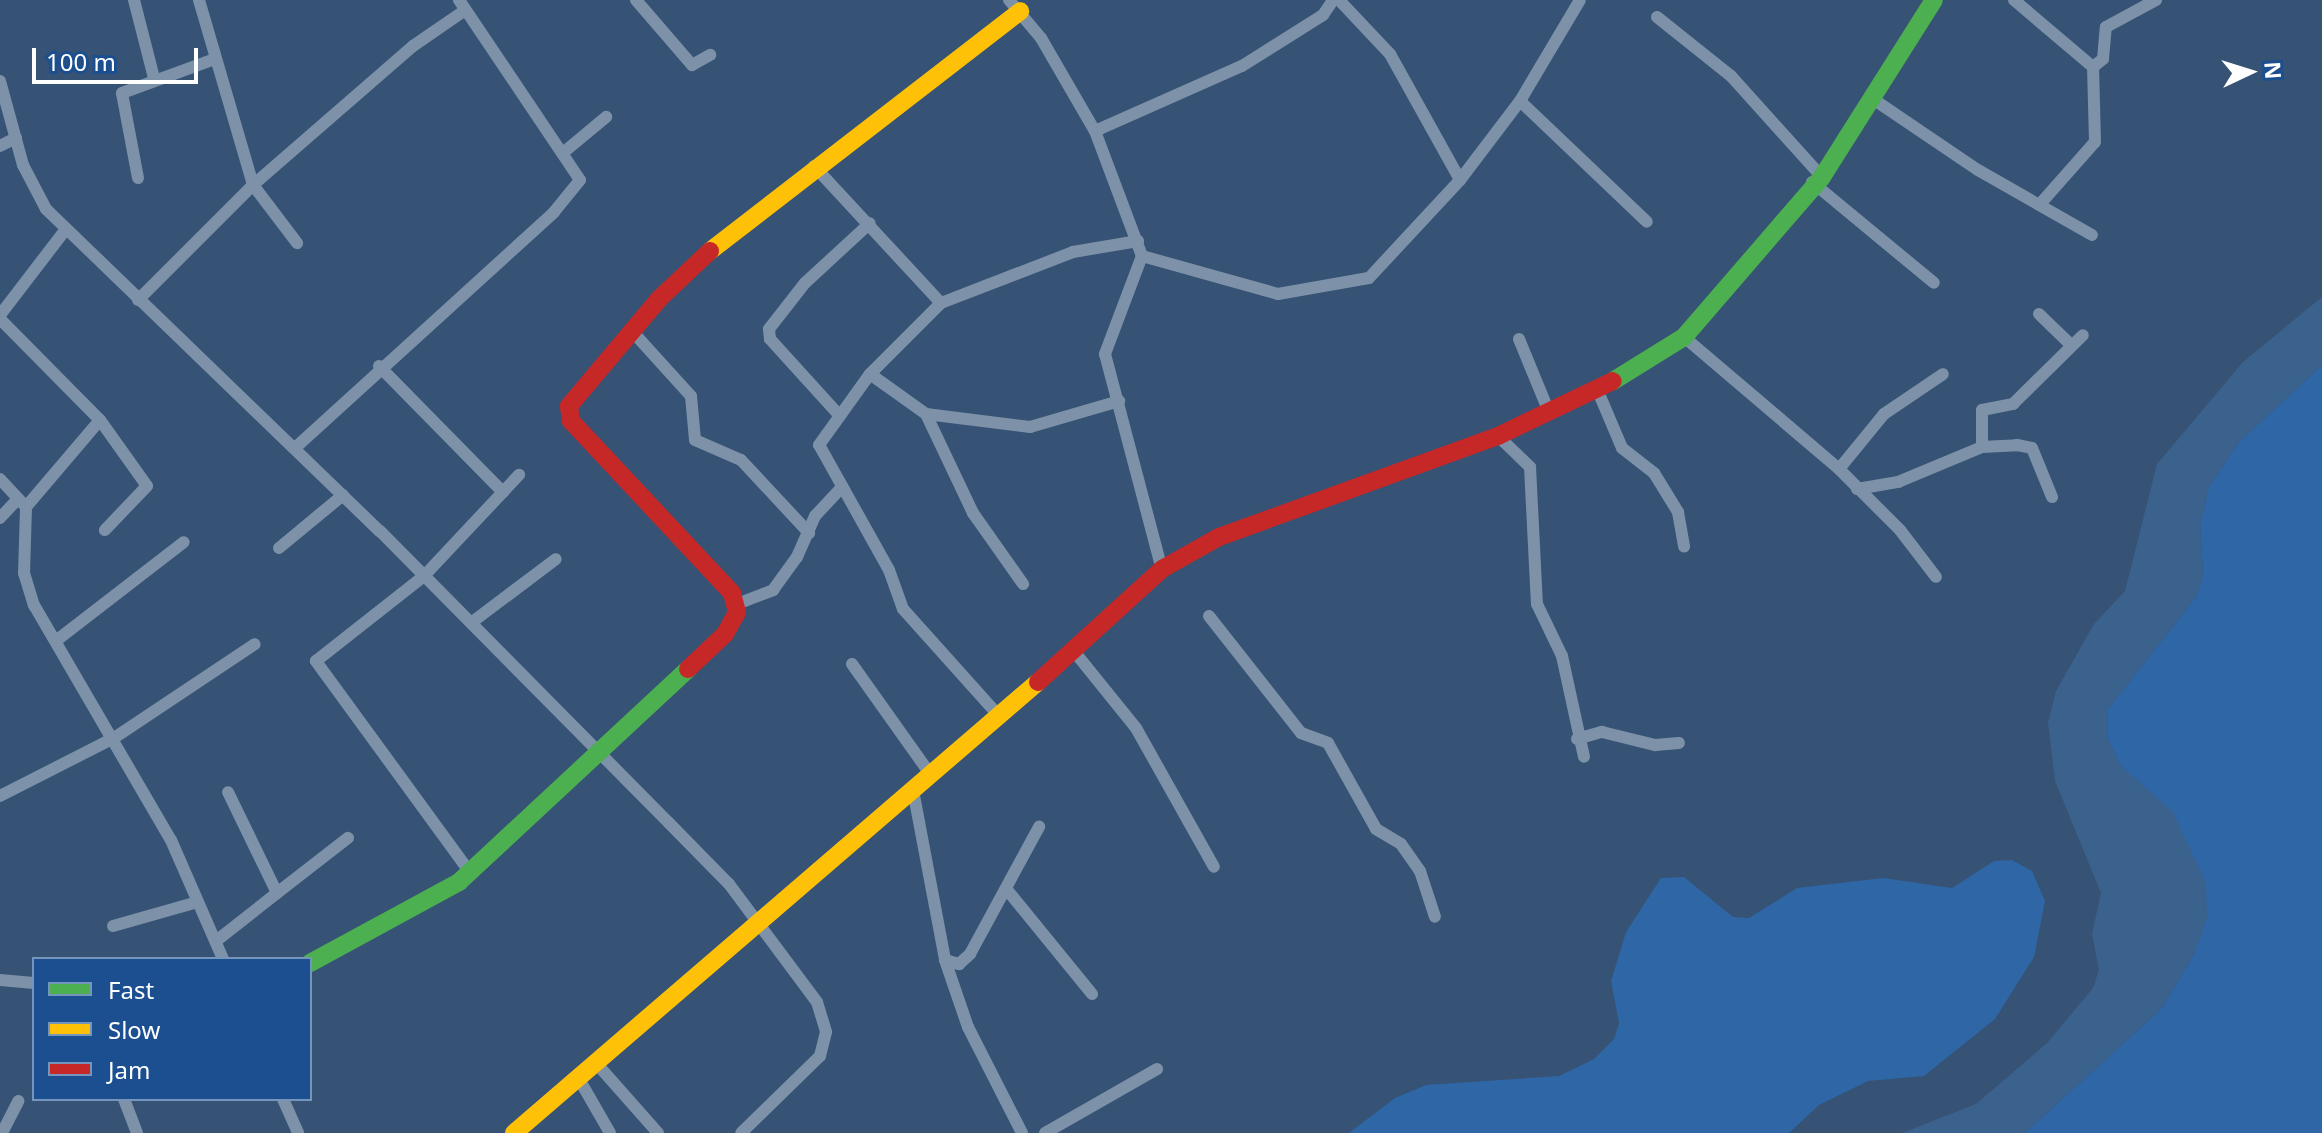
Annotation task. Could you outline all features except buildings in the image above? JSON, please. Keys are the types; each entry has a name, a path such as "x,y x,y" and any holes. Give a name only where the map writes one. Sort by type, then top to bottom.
{"street":[{"path":"134,0 154,78"},
{"path":"199,0 253,185 297,243"},
{"path":"636,0 692,65 710,55"},
{"path":"1095,131 1242,66 1323,15 1333,0"},
{"path":"1339,0 1390,54 1460,180"},
{"path":"1142,256 1267,293 1369,278 1460,180 1520,101 1580,0"},
{"path":"514,1133 999,716 1162,569 1219,537 1498,436 1597,389 1684,337 1746,271 1817,179 1934,0"},
{"path":"2014,0 2093,67 2095,142 2041,203"},
{"path":"2093,67 2103,59 2106,27 2156,0"},
{"path":"138,300 253,185 461,6 564,152 580,180 564,200 379,366 295,448"},
{"path":"737,604 701,556 568,413 632,331 711,250 1014,6 1095,131 1142,256 1105,354 1162,569"},
{"path":"1657,17 1731,76 1817,179 1934,283"},
{"path":"138,178 122,93 154,78 215,59"},
{"path":"0,81 34,191 66,229 343,495 601,754 759,922 817,1002 826,1032 820,1056 741,1133"},
{"path":"1870,97 1978,170 2041,203 2092,235"},
{"path":"1520,101 1647,222"},
{"path":"564,152 606,117"},
{"path":"0,146 16,138"},
{"path":"814,166 941,303"},
{"path":"839,415 770,339 769,329 805,283 870,223"},
{"path":"66,229 0,317 100,420 147,486 105,530"},
{"path":"999,716 903,609 889,570 819,452 839,415 870,374 941,303 1073,252 1138,241"},
{"path":"2039,314 2070,344"},
{"path":"632,331 691,396 695,440 741,460 809,533"},
{"path":"1982,447 1982,410 2013,404 2070,344 2083,335"},
{"path":"1684,337 1839,469 1900,530 1936,577"},
{"path":"1519,339 1549,412"},
{"path":"379,366 503,492"},
{"path":"870,374 926,414 1030,427 1119,401"},
{"path":"1839,469 1884,414 1943,374"},
{"path":"1597,389 1622,448 1654,473 1678,512 1684,546"},
{"path":"926,414 973,513 1023,584"},
{"path":"0,518 22,503 100,420"},
{"path":"1498,436 1530,467 1539,539 1537,604 1562,656 1577,739 1584,757"},
{"path":"1857,489 1898,482 1982,447 2032,448 2052,497"},
{"path":"469,871 316,667 321,654 340,637 424,576 519,475"},
{"path":"0,479 22,503 27,589 114,738 198,902 222,957"},
{"path":"312,962 384,928 469,871 601,754 725,634 737,604 773,590 809,533 815,516 842,487"},
{"path":"279,548 343,495"},
{"path":"57,640 184,542"},
{"path":"471,623 556,559"},
{"path":"1209,616 1301,733 1328,743 1376,829 1401,844 1420,871 1435,917"},
{"path":"0,796 114,738 255,644"},
{"path":"1073,650 1136,728 1214,867"},
{"path":"852,664 931,775"},
{"path":"1577,739 1602,732 1655,745 1679,743"},
{"path":"913,790 945,960 968,1027 1022,1133"},
{"path":"228,792 277,893"},
{"path":"945,960 963,961 1008,891 1039,827"},
{"path":"216,941 348,838"},
{"path":"1008,891 1092,994"},
{"path":"113,926 198,902"},
{"path":"0,980 32,983"},
{"path":"597,1064 658,1133"},
{"path":"1045,1133 1157,1069"},
{"path":"579,1079 610,1133"},
{"path":"2,1133 18,1101"},
{"path":"125,1101 137,1133"},
{"path":"284,1101 298,1133"}],"shaded area":[{"path":"2322,297 2322,365 2238,443 2209,487 2200,524 2203,576 2196,597 2108,709 2107,737 2120,765 2173,812 2206,884 2207,918 2195,952 2162,1008 2025,1133 1902,1133 1976,1104 2047,1043 2093,988 2099,970 2092,934 2101,893 2055,781 2048,722 2056,691 2094,624 2125,591 2157,464 2243,362"},
{"path":"2322,365 2322,1133 2025,1133 2162,1008 2195,952 2143,788 2120,765 2107,737 2108,709 2196,597 2203,576 2200,524 2209,487 2238,443"},
{"path":"2012,860 2032,871 2045,901 2034,957 1995,1019 1924,1076 1868,1081 1819,1105 1789,1133 1349,1133 1395,1098 1426,1085 1559,1076 1594,1059 1614,1039 1619,1023 1611,981 1626,932 1661,878 1684,877 1733,917 1749,918 1797,888 1883,878 1952,888 1994,861"}],"traffic: fast":[{"path":"1613,381 1684,337 1822,177 1934,0"},
{"path":"312,962 459,882 688,669"}],"traffic: slow":[{"path":"710,251 1020,11"},
{"path":"514,1133 1038,682"}],"traffic: jam":[{"path":"688,669 725,634 737,612 732,593 571,421 569,406 659,299 710,251"},
{"path":"1038,682 1162,569 1219,537 1498,436 1613,381"}]}
